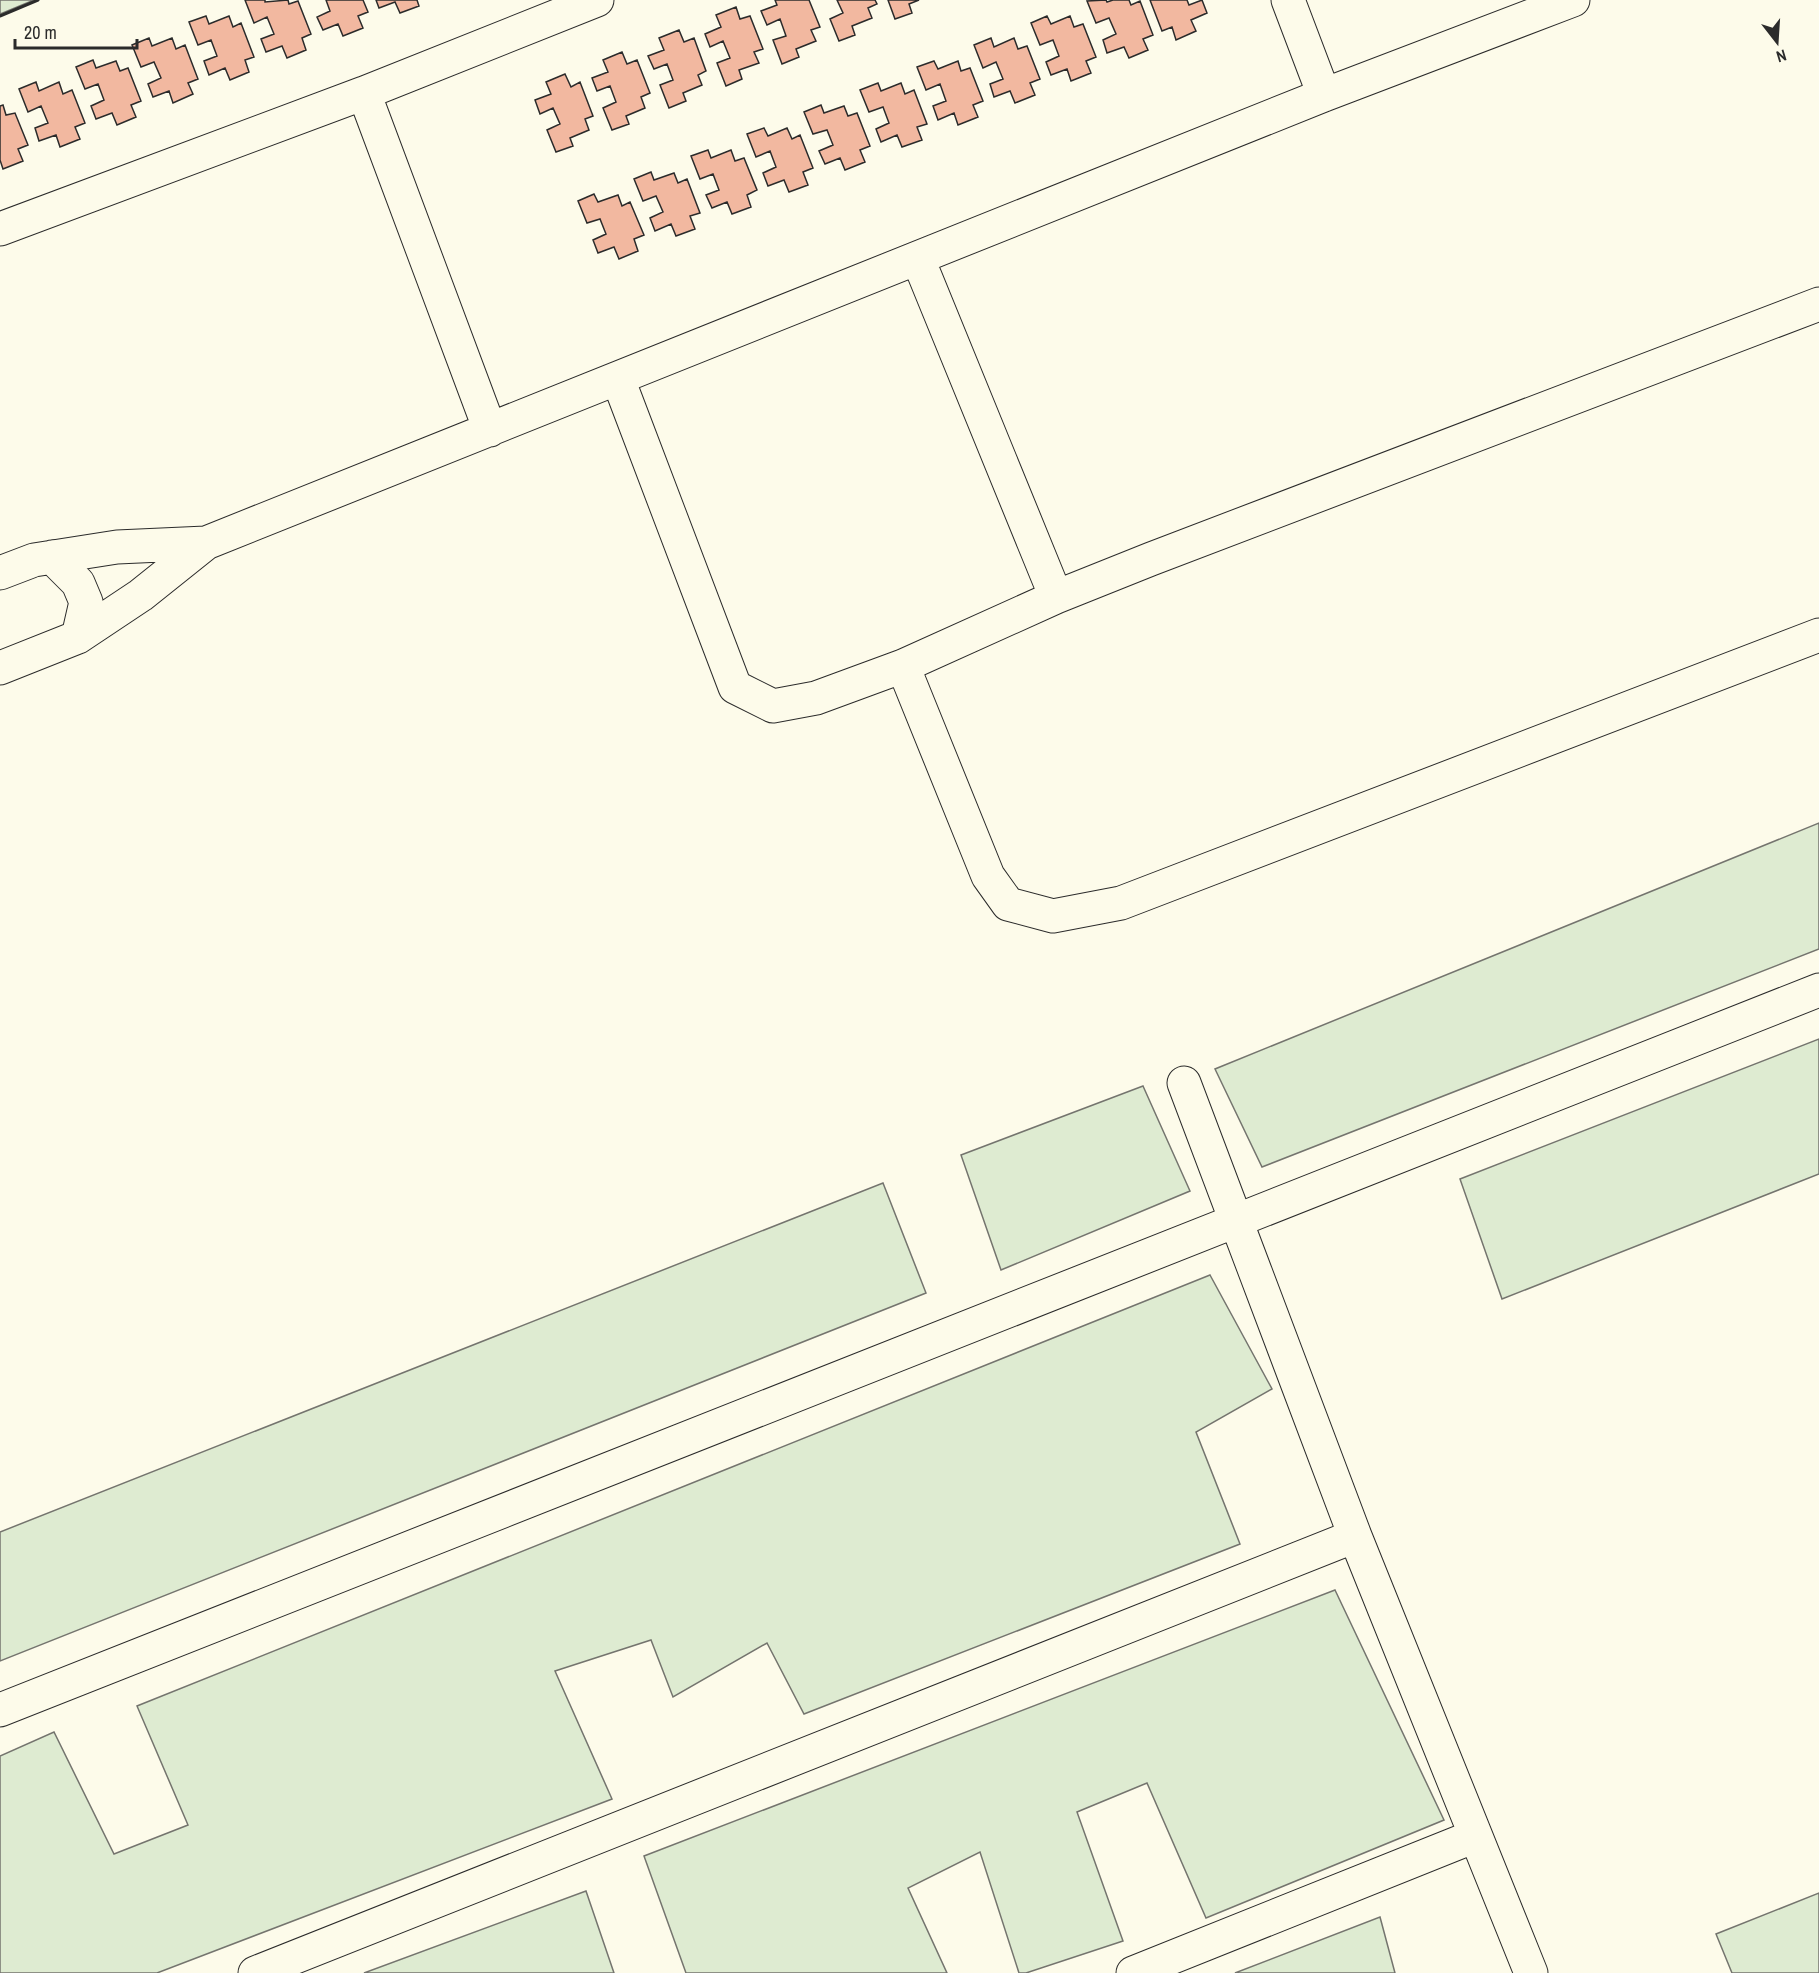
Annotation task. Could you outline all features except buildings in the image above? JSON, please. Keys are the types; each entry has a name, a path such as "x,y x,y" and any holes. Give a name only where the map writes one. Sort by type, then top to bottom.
{"street":[{"path":"0,229 364,93 597,0"},
{"path":"1288,0 1324,95"},
{"path":"0,668 78,637 141,596 206,543 1324,95 1573,0"},
{"path":"364,93 490,430"},
{"path":"918,259 1056,597"},
{"path":"618,379 735,687 772,706 816,698 903,666 1056,597 1174,550 1819,304"},
{"path":"0,573 34,560 117,547 206,543"},
{"path":"52,557 78,583 86,602 78,637"},
{"path":"903,666 988,876 1008,904 1053,916 1121,903 1819,635"},
{"path":"0,1710 1819,990"},
{"path":"1184,1083 1355,1536 1530,1973"},
{"path":"255,1973 1355,1536"},
{"path":"1133,1973 1475,1836"}],"green space":[{"path":"0,0 34,0 0,14"},
{"path":"1819,823 1819,949 1262,1167 1215,1069"},
{"path":"1819,1039 1819,1174 1502,1299 1460,1179"},
{"path":"1143,1086 1190,1191 1001,1270 961,1155"},
{"path":"883,1183 926,1293 0,1661 0,1532"},
{"path":"1210,1275 1272,1389 1196,1432 1240,1544 804,1714 767,1643 673,1697 651,1640 555,1671 612,1799 157,1973 0,1973 0,1756 54,1732 114,1854 188,1825 137,1706"},
{"path":"1335,1590 1444,1820 1206,1918 1147,1783 1077,1812 1123,1941 1026,1973 1019,1973 980,1852 908,1888 947,1973 686,1973 644,1856"},
{"path":"586,1891 614,1973 364,1973"},
{"path":"1819,1893 1819,1973 1732,1973 1716,1934"},
{"path":"1380,1917 1395,1973 1235,1973"}],"wall":[{"path":"0,16 38,0"}]}
